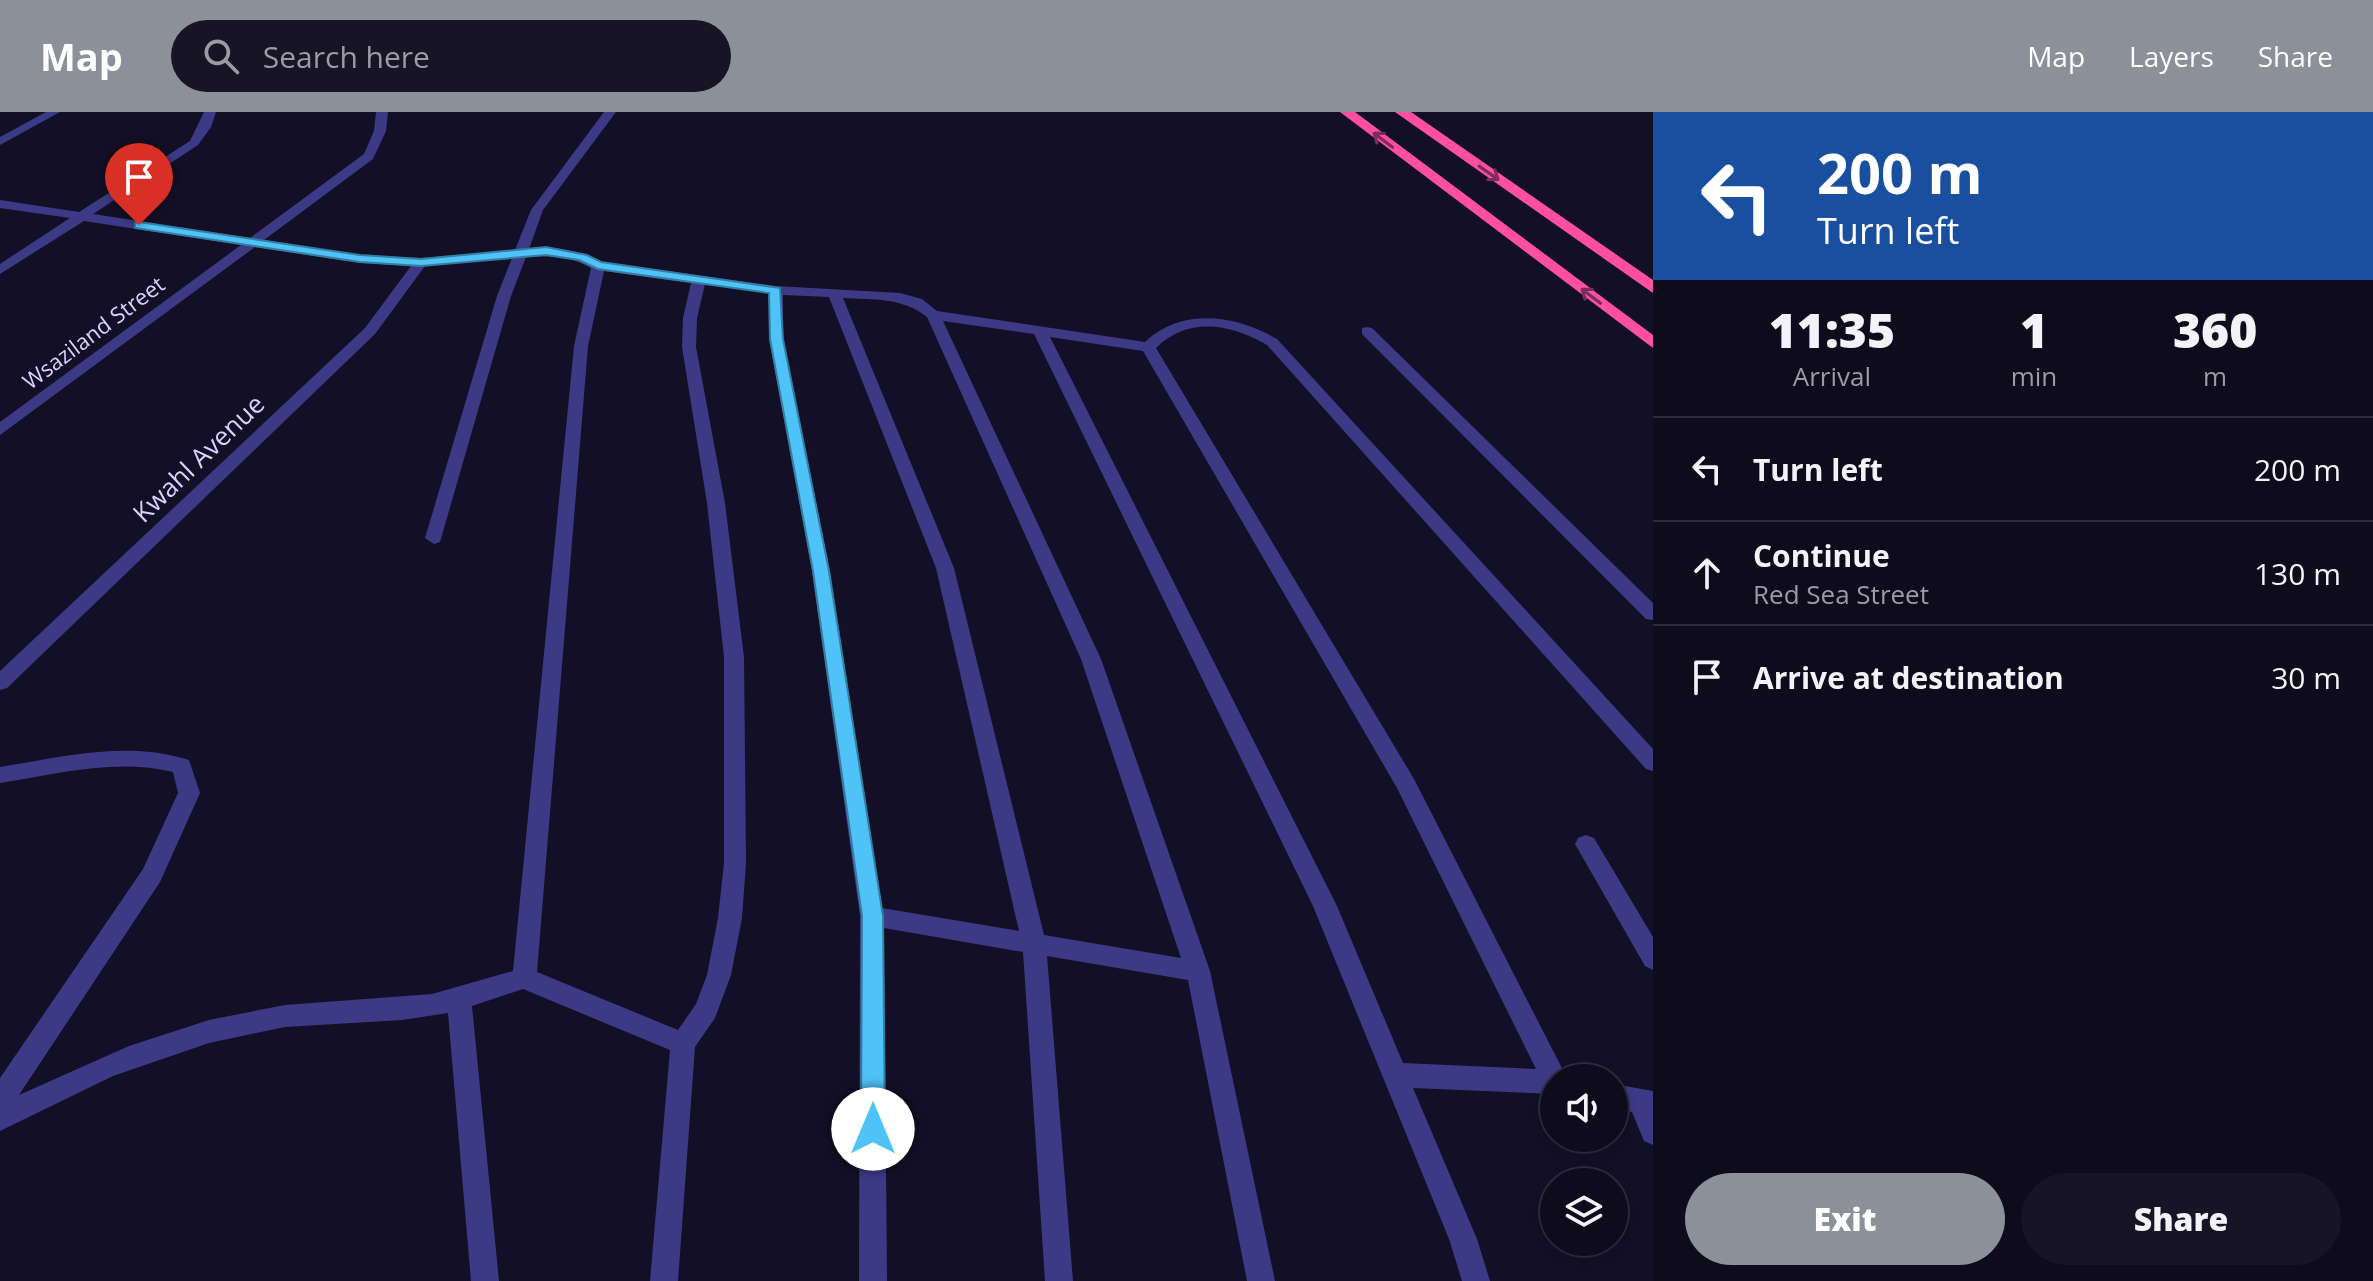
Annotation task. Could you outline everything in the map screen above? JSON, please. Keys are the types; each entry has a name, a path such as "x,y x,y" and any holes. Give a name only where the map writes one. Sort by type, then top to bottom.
{"highway":[{"path":"1347,112 1653,343"},
{"path":"1402,112 1653,288"}],"street":[{"path":"0,142 54,112"},
{"path":"0,270 194,143 210,112"},
{"name":"Wsaziland Street","path":"0,430 249,241 369,156 380,131 382,112"},
{"path":"434,538 504,296 537,210 610,112"},
{"path":"0,204 311,253 421,262 523,250 564,253 598,266 776,290 835,295 855,292 900,297 917,302 933,315 1091,659 1198,971 1261,1281"},
{"name":"Kwahl Avenue","path":"0,683 370,331 421,262"},
{"path":"524,978 581,346 598,266"},
{"path":"664,1281 683,1044 706,1010 719,975 730,918 735,863 734,657 716,503 689,347 690,318 699,279"},
{"path":"776,290 776,339 821,571 872,916 873,1281"},
{"path":"835,295 945,568 1034,944 1059,1281"},
{"path":"933,315 1148,347"},
{"path":"1148,347 1165,330 1200,323 1243,328 1272,342 1653,763"},
{"path":"1367,331 1653,614"},
{"path":"1040,332 1325,906 1463,1239 1476,1281"},
{"path":"1148,347 1406,785 1546,1064"},
{"path":"0,775 135,757 159,758 182,766 189,793 152,875 0,1100"},
{"path":"1586,844 1653,959"},
{"path":"872,916 1198,971"},
{"path":"0,1118 54,1090 178,1038 286,1016 417,1007 459,1000 524,978 683,1044"},
{"path":"459,1000 485,1281"},
{"path":"1396,1075 1540,1080"},
{"path":"1647,1103 1653,1132"}],"route":[{"path":"139,225 360,259 421,262 523,250 546,251 582,257 598,266 776,290 776,339 821,571 872,916 873,1129"}]}
